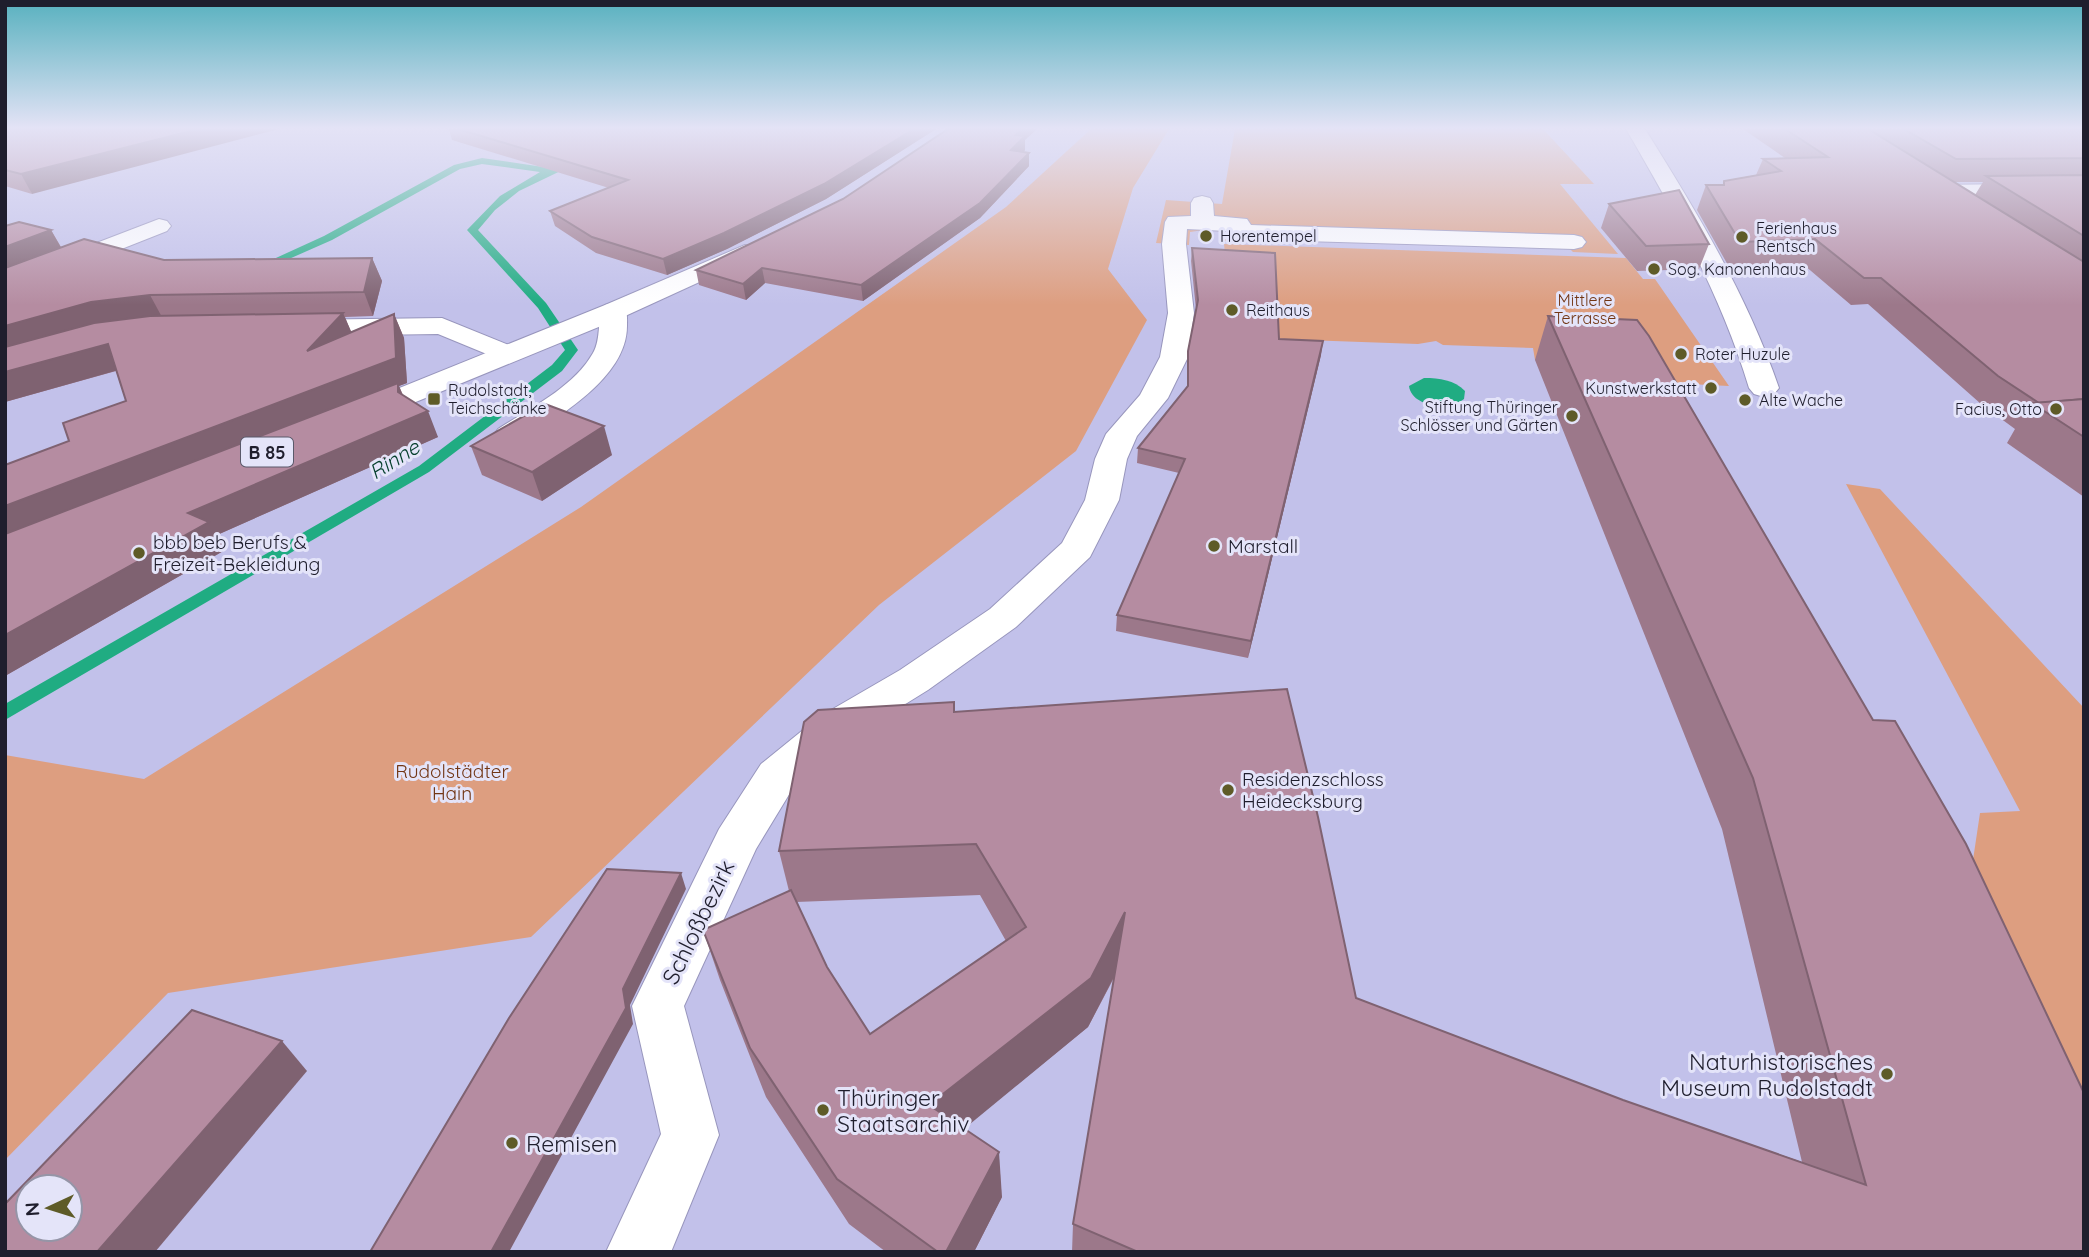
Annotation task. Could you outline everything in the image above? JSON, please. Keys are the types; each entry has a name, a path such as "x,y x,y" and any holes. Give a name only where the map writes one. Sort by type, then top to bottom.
{"street":[{"path":"1671,188 1690,219 1752,345 1764,388"},
{"path":"1929,188 1978,216"},
{"path":"1936,192 2084,189"},
{"name":"Schloßbezirk","path":"642,1243 690,1135 658,1006 736,842 777,776 834,728 914,680 1003,618 1077,550 1102,500 1111,459 1122,434 1153,398 1174,358 1181,313 1174,244 1176,222 1202,213 1239,224 1239,232 1574,242"},
{"path":"5,287 159,226"},
{"path":"335,425 614,311 768,240"},
{"path":"501,442 577,387 601,363 613,340 614,311"},
{"path":"275,328 442,326 517,349"}],"green space":[{"name":"Rudolstädter Hain","path":"1027,188 1133,188 1108,269 1147,320 1076,451 879,605 531,937 168,993 5,1160 5,755 144,779 581,507 1006,207"},
{"path":"1225,188 1563,188 1618,254 1573,252 1568,247 1250,236 1250,242 1225,241 1223,233 1211,229 1190,232 1189,245 1156,243 1166,200 1222,204"},
{"name":"Mittlere Terrasse","path":"1224,244 1626,258 1643,279 1655,279 1729,386 1668,383 1535,360 1533,348 1443,345 1436,341 1418,344 1305,340 1277,357 1226,263"},
{"path":"1846,484 1880,489 2084,708 2084,1252 1970,880 1980,813 2020,811"}],"shaded area":[{"path":"1424,378 1441,379 1456,384 1465,391 1464,399 1441,406 1424,403 1417,399 1409,386"}],"building":[{"path":"609,188 817,188 724,233 663,259 592,237 550,211"},
{"path":"860,188 995,188 980,203 861,285 762,268 743,284 696,270 843,199"},
{"path":"1708,188 1963,188 2084,262 2084,399 2039,403 1998,376 1881,278 1864,278 1815,239 1740,242"},
{"path":"2005,188 2084,188 2084,236"},
{"path":"1679,190 1709,244 1646,246 1609,204"},
{"path":"19,222 51,230 5,247 5,226"},
{"path":"84,239 164,260 372,258 364,292 150,295 91,302 5,326 5,268"},
{"name":"Marstall","path":"1192,248 1275,253 1279,339 1323,341 1251,641 1117,615 1185,459 1138,448 1188,386 1188,351 1198,300"},
{"path":"343,313 307,351 394,314 396,358 5,506 5,465 69,441 63,423 126,401 108,344 5,372 5,347 94,323 150,316"},
{"path":"1548,316 1637,320 1649,336 1873,720 1895,721 1966,844 2084,1093 2084,1252 1138,1252 1073,1224 1125,912 1091,978 929,1105 999,1152 946,1252 938,1252 837,1179 750,1048 703,930 791,890 827,967 870,1034 1026,927 976,844 779,851 804,722 818,710 954,702 954,712 1287,689 1318,817 1356,998 1623,1100 1866,1185 1753,778"},
{"path":"398,383 398,392 428,411 188,513 209,522 5,635 5,534"},
{"path":"2084,399 2084,437 2032,403"},
{"path":"545,404 604,426 532,472 471,446"},
{"name":"Remisen","path":"607,869 681,873 623,989 626,1008 491,1252 370,1252 509,1018"},
{"path":"192,1010 282,1041 97,1252 5,1252 5,1204 14,1195 14,1243 84,1243 84,1173 35,1173"}],"waterway":[{"name":"Rinne","path":"260,268 328,238 419,188"},
{"name":"Rinne","path":"5,713 424,469 557,368 572,350 542,306 472,230 481,218 518,188"}],"place":[{"name":"Horentempel","path":"1206,236"},
{"name":"Ferienhaus Rentsch","path":"1742,237"},
{"name":"Sog. Kanonenhaus","path":"1654,269"},
{"name":"Reithaus","path":"1232,310"},
{"name":"Roter Huzule","path":"1681,354"},
{"name":"Kunstwerkstatt","path":"1711,388"},
{"name":"Rudolstadt, Teichschänke","path":"434,399"},
{"name":"Alte Wache","path":"1745,400"},
{"name":"Facius, Otto","path":"2056,409"},
{"name":"Stiftung Thüringer Schlösser und Gärten","path":"1572,416"},
{"name":"Marstall","path":"1214,546"},
{"name":"bbb beb Berufs & Freizeit-Bekleidung","path":"139,553"},
{"name":"Residenzschloss Heidecksburg","path":"1228,790"},
{"name":"Naturhistorisches Museum Rudolstadt","path":"1887,1074"},
{"name":"Thüringer Staatsarchiv","path":"823,1110"},
{"name":"Remisen","path":"512,1143"}]}
